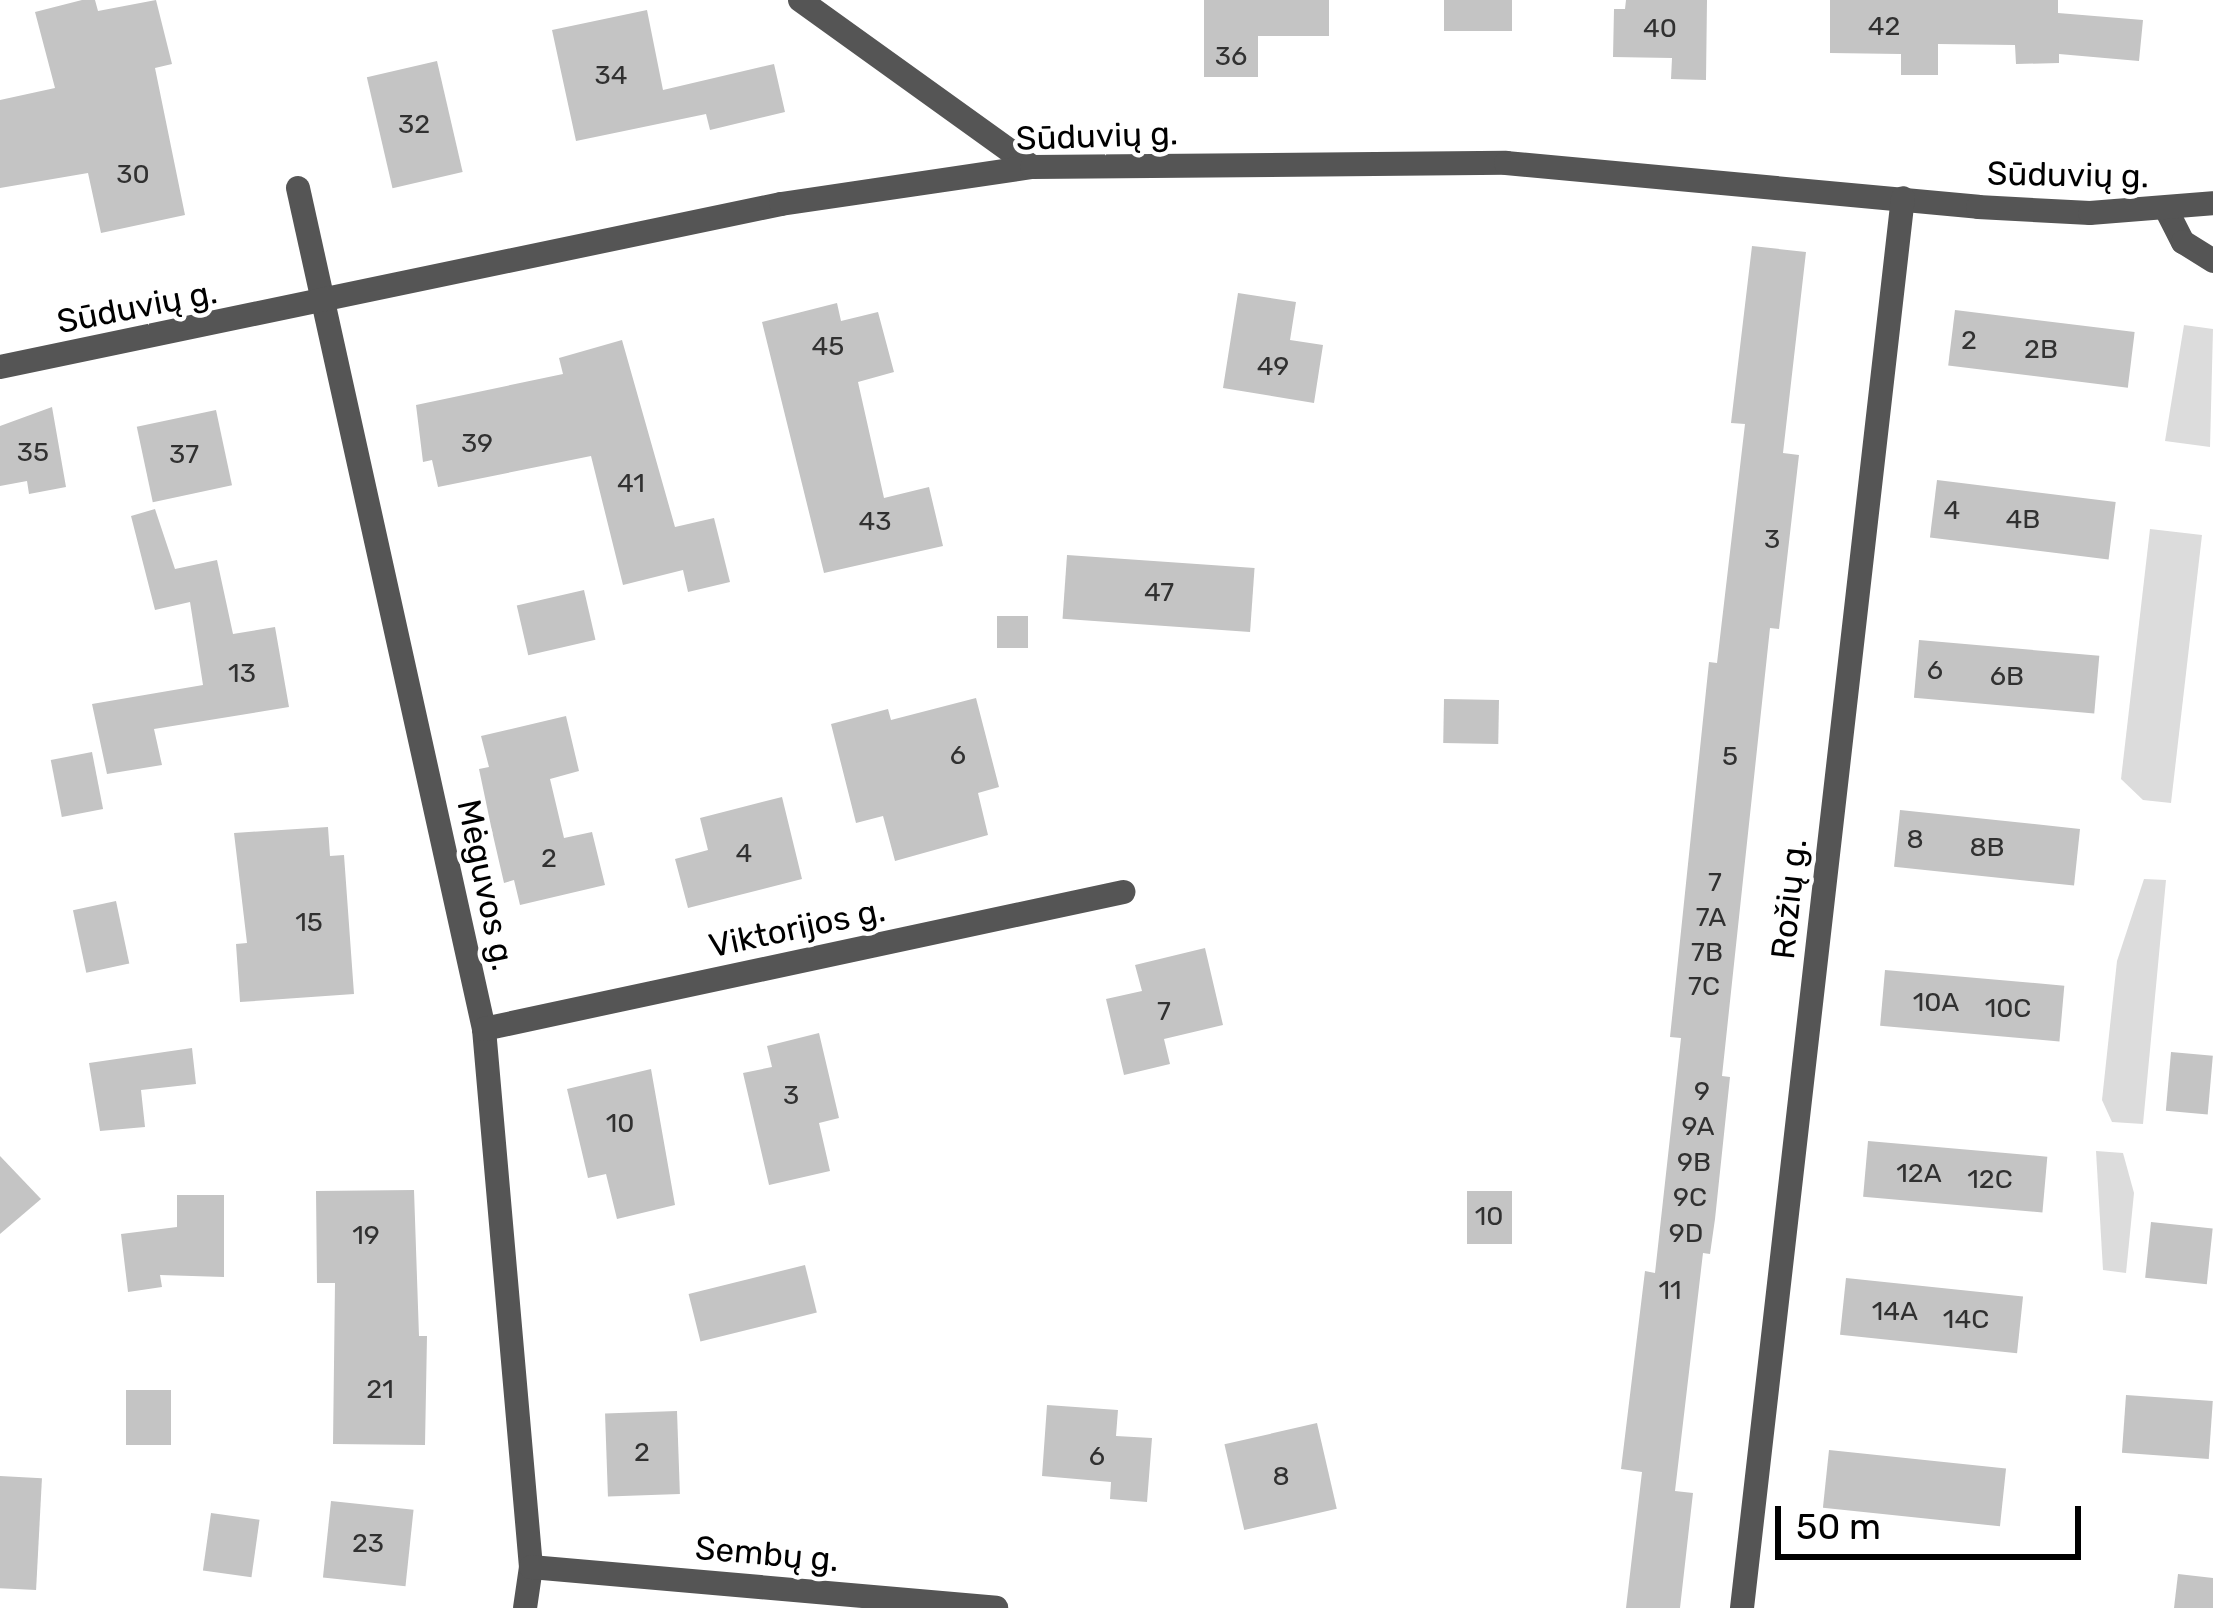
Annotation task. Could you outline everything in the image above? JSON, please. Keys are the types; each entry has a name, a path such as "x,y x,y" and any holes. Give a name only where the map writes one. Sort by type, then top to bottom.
{"street":[{"path":"800,0 1032,167"},
{"name":"Sūduvių g.","path":"0,368 325,305 781,204 1032,167 1506,164 2090,213 2213,203"},
{"name":"Mėguvos g.","path":"298,188 484,1029 531,1567 525,1608"},
{"name":"Rožių g.","path":"1742,1608 1903,198"},
{"path":"2165,209 2183,242 2213,261"},
{"name":"Viktorijos g.","path":"484,1029 1123,892"},
{"name":"Sembų g.","path":"531,1567 996,1608"}],"shaded area":[{"path":"2184,325 2213,329 2210,447 2165,441"},
{"path":"2150,529 2202,535 2171,803 2143,800 2121,779"},
{"path":"2144,879 2166,880 2143,1124 2112,1122 2102,1100 2117,961"},
{"path":"2096,1151 2123,1153 2134,1193 2126,1273 2103,1270"}],"building":[{"path":"95,0 98,11 156,0 172,64 155,68 185,215 101,233 88,173 0,188 0,100 55,88 35,12"},
{"path":"1204,0 1329,0 1329,36 1258,36 1258,77 1204,77"},
{"path":"1444,0 1512,0 1512,31 1444,31"},
{"path":"1626,0 1707,0 1706,80 1671,79 1672,58 1613,57 1614,9 1625,9"},
{"path":"1830,0 2058,0 2058,13 2143,20 2139,61 2059,54 2059,63 2016,64 2015,45 1938,44 1938,75 1901,75 1901,54 1830,53"},
{"path":"647,10 663,90 774,64 785,112 710,130 706,114 576,141 552,30"},
{"path":"437,61 463,172 392,188 367,77"},
{"path":"1752,246 1806,252 1783,453 1799,455 1779,629 1770,628 1722,1076 1730,1077 1715,1219 1710,1254 1703,1253 1675,1491 1693,1493 1680,1608 1626,1608 1642,1472 1621,1469 1645,1271 1655,1273 1681,1038 1670,1037 1709,662 1717,663 1745,424 1731,423"},
{"path":"1238,293 1296,302 1290,340 1323,345 1314,403 1223,388"},
{"path":"837,303 841,321 878,312 894,372 858,382 884,498 929,487 943,546 824,573 762,322"},
{"path":"1955,310 2135,332 2128,388 1948,366"},
{"path":"622,340 675,527 714,518 730,582 688,592 683,570 623,585 591,456 438,487 432,460 423,462 416,405 563,374 559,358"},
{"path":"52,407 66,487 29,494 27,481 0,486 0,426"},
{"path":"216,410 232,485 153,502 137,427"},
{"path":"1937,480 2116,502 2109,560 1930,538"},
{"path":"155,509 175,569 217,560 233,634 275,627 289,707 154,729 162,765 107,774 92,704 203,685 190,602 155,610 131,516"},
{"path":"1067,555 1255,568 1250,632 1063,619"},
{"path":"584,590 595,640 528,655 517,606"},
{"path":"997,616 1028,616 1028,648 997,648"},
{"path":"1919,640 2099,656 2094,714 1914,698"},
{"path":"976,698 999,787 978,793 988,835 895,861 883,816 856,823 831,724 888,709 891,720"},
{"path":"1444,699 1499,700 1498,744 1443,743"},
{"path":"566,716 579,771 550,779 564,838 592,832 605,885 520,905 514,880 504,883 492,831 479,769 489,767 481,736"},
{"path":"92,752 103,809 62,817 51,760"},
{"path":"782,797 802,879 688,908 675,859 708,850 700,818"},
{"path":"1900,810 2080,829 2074,886 1894,867"},
{"path":"328,827 330,856 344,855 354,994 240,1002 236,944 247,943 234,833"},
{"path":"116,901 129,964 86,973 73,910"},
{"path":"1205,948 1223,1025 1164,1039 1170,1064 1124,1075 1106,999 1142,991 1135,965"},
{"path":"1885,970 2064,986 2059,1041 1880,1026"},
{"path":"819,1033 839,1118 819,1123 830,1171 769,1185 743,1073 772,1067 767,1046"},
{"path":"192,1048 196,1084 141,1090 145,1127 100,1131 89,1063"},
{"path":"2171,1052 2213,1056 2208,1114 2166,1111"},
{"path":"651,1069 675,1205 617,1219 606,1174 588,1178 567,1089"},
{"path":"1868,1141 2047,1157 2042,1212 1863,1197"},
{"path":"0,1156 41,1199 0,1234"},
{"path":"414,1190 419,1336 427,1336 425,1445 333,1444 335,1283 317,1283 316,1191"},
{"path":"1467,1191 1512,1191 1512,1244 1467,1244"},
{"path":"177,1195 224,1195 224,1277 160,1275 162,1287 128,1292 121,1234 177,1227"},
{"path":"2151,1222 2213,1228 2207,1284 2145,1278"},
{"path":"805,1265 817,1313 700,1342 689,1294"},
{"path":"1846,1278 2023,1297 2017,1353 1840,1335"},
{"path":"126,1390 171,1390 171,1445 126,1445"},
{"path":"2126,1395 2213,1401 2209,1459 2122,1453"},
{"path":"1047,1405 1118,1410 1116,1436 1152,1438 1147,1502 1110,1499 1111,1482 1042,1476"},
{"path":"677,1411 680,1494 608,1496 605,1414"},
{"path":"1317,1423 1337,1509 1244,1530 1224,1444"},
{"path":"1829,1450 2006,1469 2000,1526 1823,1508"},
{"path":"0,1476 42,1478 36,1590 0,1588"},
{"path":"331,1501 414,1510 405,1586 323,1578"},
{"path":"211,1513 260,1520 251,1577 203,1570"},
{"path":"2178,1574 2213,1578 2213,1608 2174,1608"}]}
